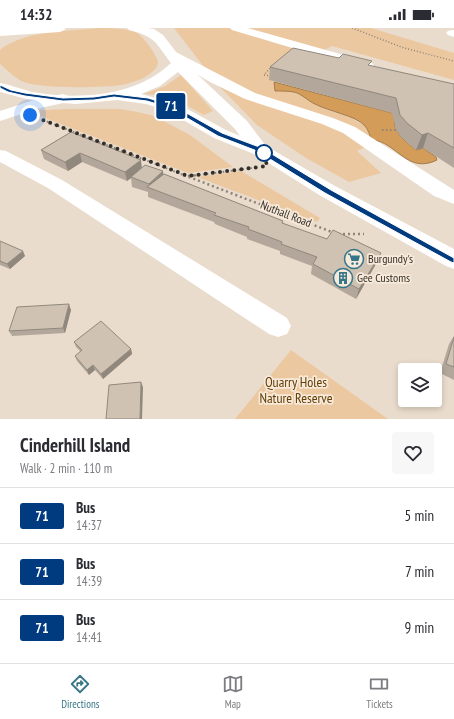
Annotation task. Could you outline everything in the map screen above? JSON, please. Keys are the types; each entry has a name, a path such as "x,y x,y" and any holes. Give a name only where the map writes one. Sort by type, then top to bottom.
{"main road":[{"path":"0,32 60,28"},
{"path":"133,28 157,33 174,59 241,126 260,150"},
{"path":"0,41 27,31"},
{"path":"0,86 10,91 25,95 63,99 114,96 151,85 167,74 174,59"},
{"path":"114,96 148,100 172,107 220,134 260,150 328,191 454,260"},
{"path":"0,116 37,104 63,99"}],"lane":[{"path":"236,28 376,68"},
{"path":"174,59 262,101 333,122 349,130 441,192 454,198"},
{"path":"0,155 55,184 278,326"}],"path":[{"path":"352,28 404,48 454,61"},
{"path":"274,77 264,74 270,67 300,46"},
{"name":"Nuthall Road","path":"16,110 337,234 368,234"},
{"path":"188,176 283,164"}],"green space":[{"path":"98,28 123,29 140,35 157,59 158,62 156,68 145,77 125,84 99,87 55,87 30,84 21,81 0,64 0,50 10,43 33,35"},
{"path":"174,28 371,28 454,53 454,80 332,46 270,80 274,82 276,91 295,92 330,111 346,115 366,127 380,140 357,151 381,173 349,182 306,158 257,125 217,84"},
{"path":"181,75 213,111 204,115 168,98 152,94 144,94 165,86"},
{"path":"120,109 154,116 190,135 233,167 188,173 27,111"},
{"path":"241,171 320,218 317,222 197,177"},
{"name":"Quarry Holes Nature Reserve","path":"291,350 388,419 235,419"}],"shaded area":[{"path":"274,82 396,114 394,120 396,130 399,135 416,150 423,148 436,157 437,160 427,163 410,161 388,146 372,140 366,127 361,122 349,116 312,103 297,93 289,91 275,91"}],"building":[{"path":"293,48 339,58 343,54 372,61 368,65 454,84 454,148 428,133 422,135 407,123 400,115 396,98 270,67"},
{"path":"71,132 141,160 125,172 80,153 65,162 41,150"},
{"path":"145,165 163,171 149,184 131,177"},
{"path":"164,174 283,221 282,223 327,239 333,230 381,253 359,289 313,264 317,257 281,244 282,242 248,229 249,227 214,215 216,213 147,187"},
{"path":"0,241 23,251 7,264 0,261"},
{"path":"69,304 63,328 9,331 17,307"},
{"path":"101,321 131,349 101,374 93,365 87,370 75,356 82,350 74,342"},
{"path":"454,337 454,367 446,364"},
{"path":"141,382 140,419 106,419 109,385"}],"bus line":[{"name":"71","path":"0,87 25,95 63,99 114,96 148,100 172,107 220,134 260,150 328,191 454,260"}],"place":[{"name":"Burgundy's","path":"354,259"},
{"name":"Gee Customs","path":"343,278"}],"route":[{"path":"30,115 188,176 267,166 264,153"}]}
